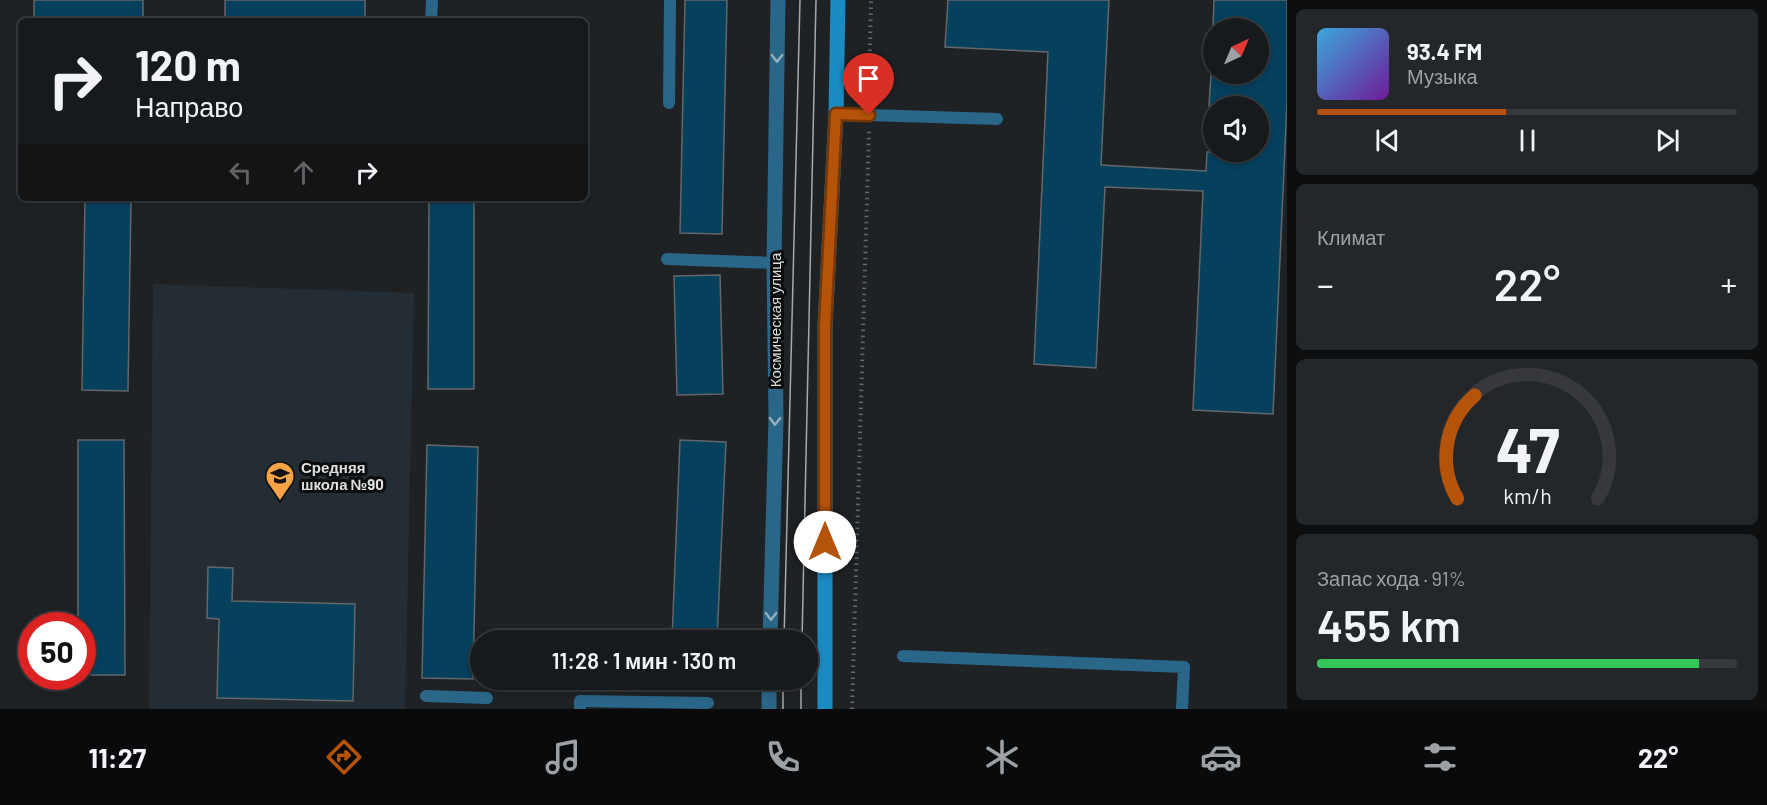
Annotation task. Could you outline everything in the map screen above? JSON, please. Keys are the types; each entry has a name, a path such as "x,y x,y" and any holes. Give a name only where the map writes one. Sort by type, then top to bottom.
{"main road":[{"path":"825,709 825,326 836,114 838,0"}],"street":[{"name":"Космическая улица","path":"770,630 776,418 774,263 778,0"},
{"path":"769,709 770,690"}],"lane":[{"path":"431,18 432,0"},
{"path":"669,103 670,0"},
{"path":"836,114 997,119"},
{"path":"667,259 774,263"},
{"path":"903,656 1184,667 1182,709"},
{"path":"426,696 487,698"},
{"path":"580,709 580,701 708,703"}],"path":[{"path":"852,709 871,0"}],"shaded area":[{"name":"Средняя школа №90","path":"153,284 414,293 405,709 149,709"}],"building":[{"path":"34,0 143,0 143,18 34,18"},
{"path":"225,0 365,0 365,18 225,18"},
{"path":"685,0 727,0 722,234 680,233"},
{"path":"948,0 1109,0 1101,165 1206,171 1206,162 1269,162 1269,96 1210,96 1210,84 1269,84 1269,18 1213,18 1214,0 1287,0 1287,103 1273,414 1193,410 1203,191 1105,187 1096,368 1034,364 1048,52 945,47"},
{"path":"85,201 131,201 128,391 82,390"},
{"path":"429,201 474,201 474,389 428,389"},
{"path":"720,275 723,394 677,395 674,276"},
{"path":"78,440 124,440 125,675 96,675 96,612 78,612"},
{"path":"680,440 726,442 717,630 672,630"},
{"path":"427,445 478,447 474,630 470,630 470,679 422,678"},
{"path":"208,567 233,568 232,601 355,604 353,701 217,698 219,619 207,618"}],"tram line":[{"path":"784,630 800,0"},
{"path":"802,630 816,0"},
{"path":"783,690 783,709"},
{"path":"801,690 801,709"}],"place":[{"name":"Средняя школа №90","path":"280,502"}],"route":[{"path":"825,542 825,326 836,114 869,115"}]}
